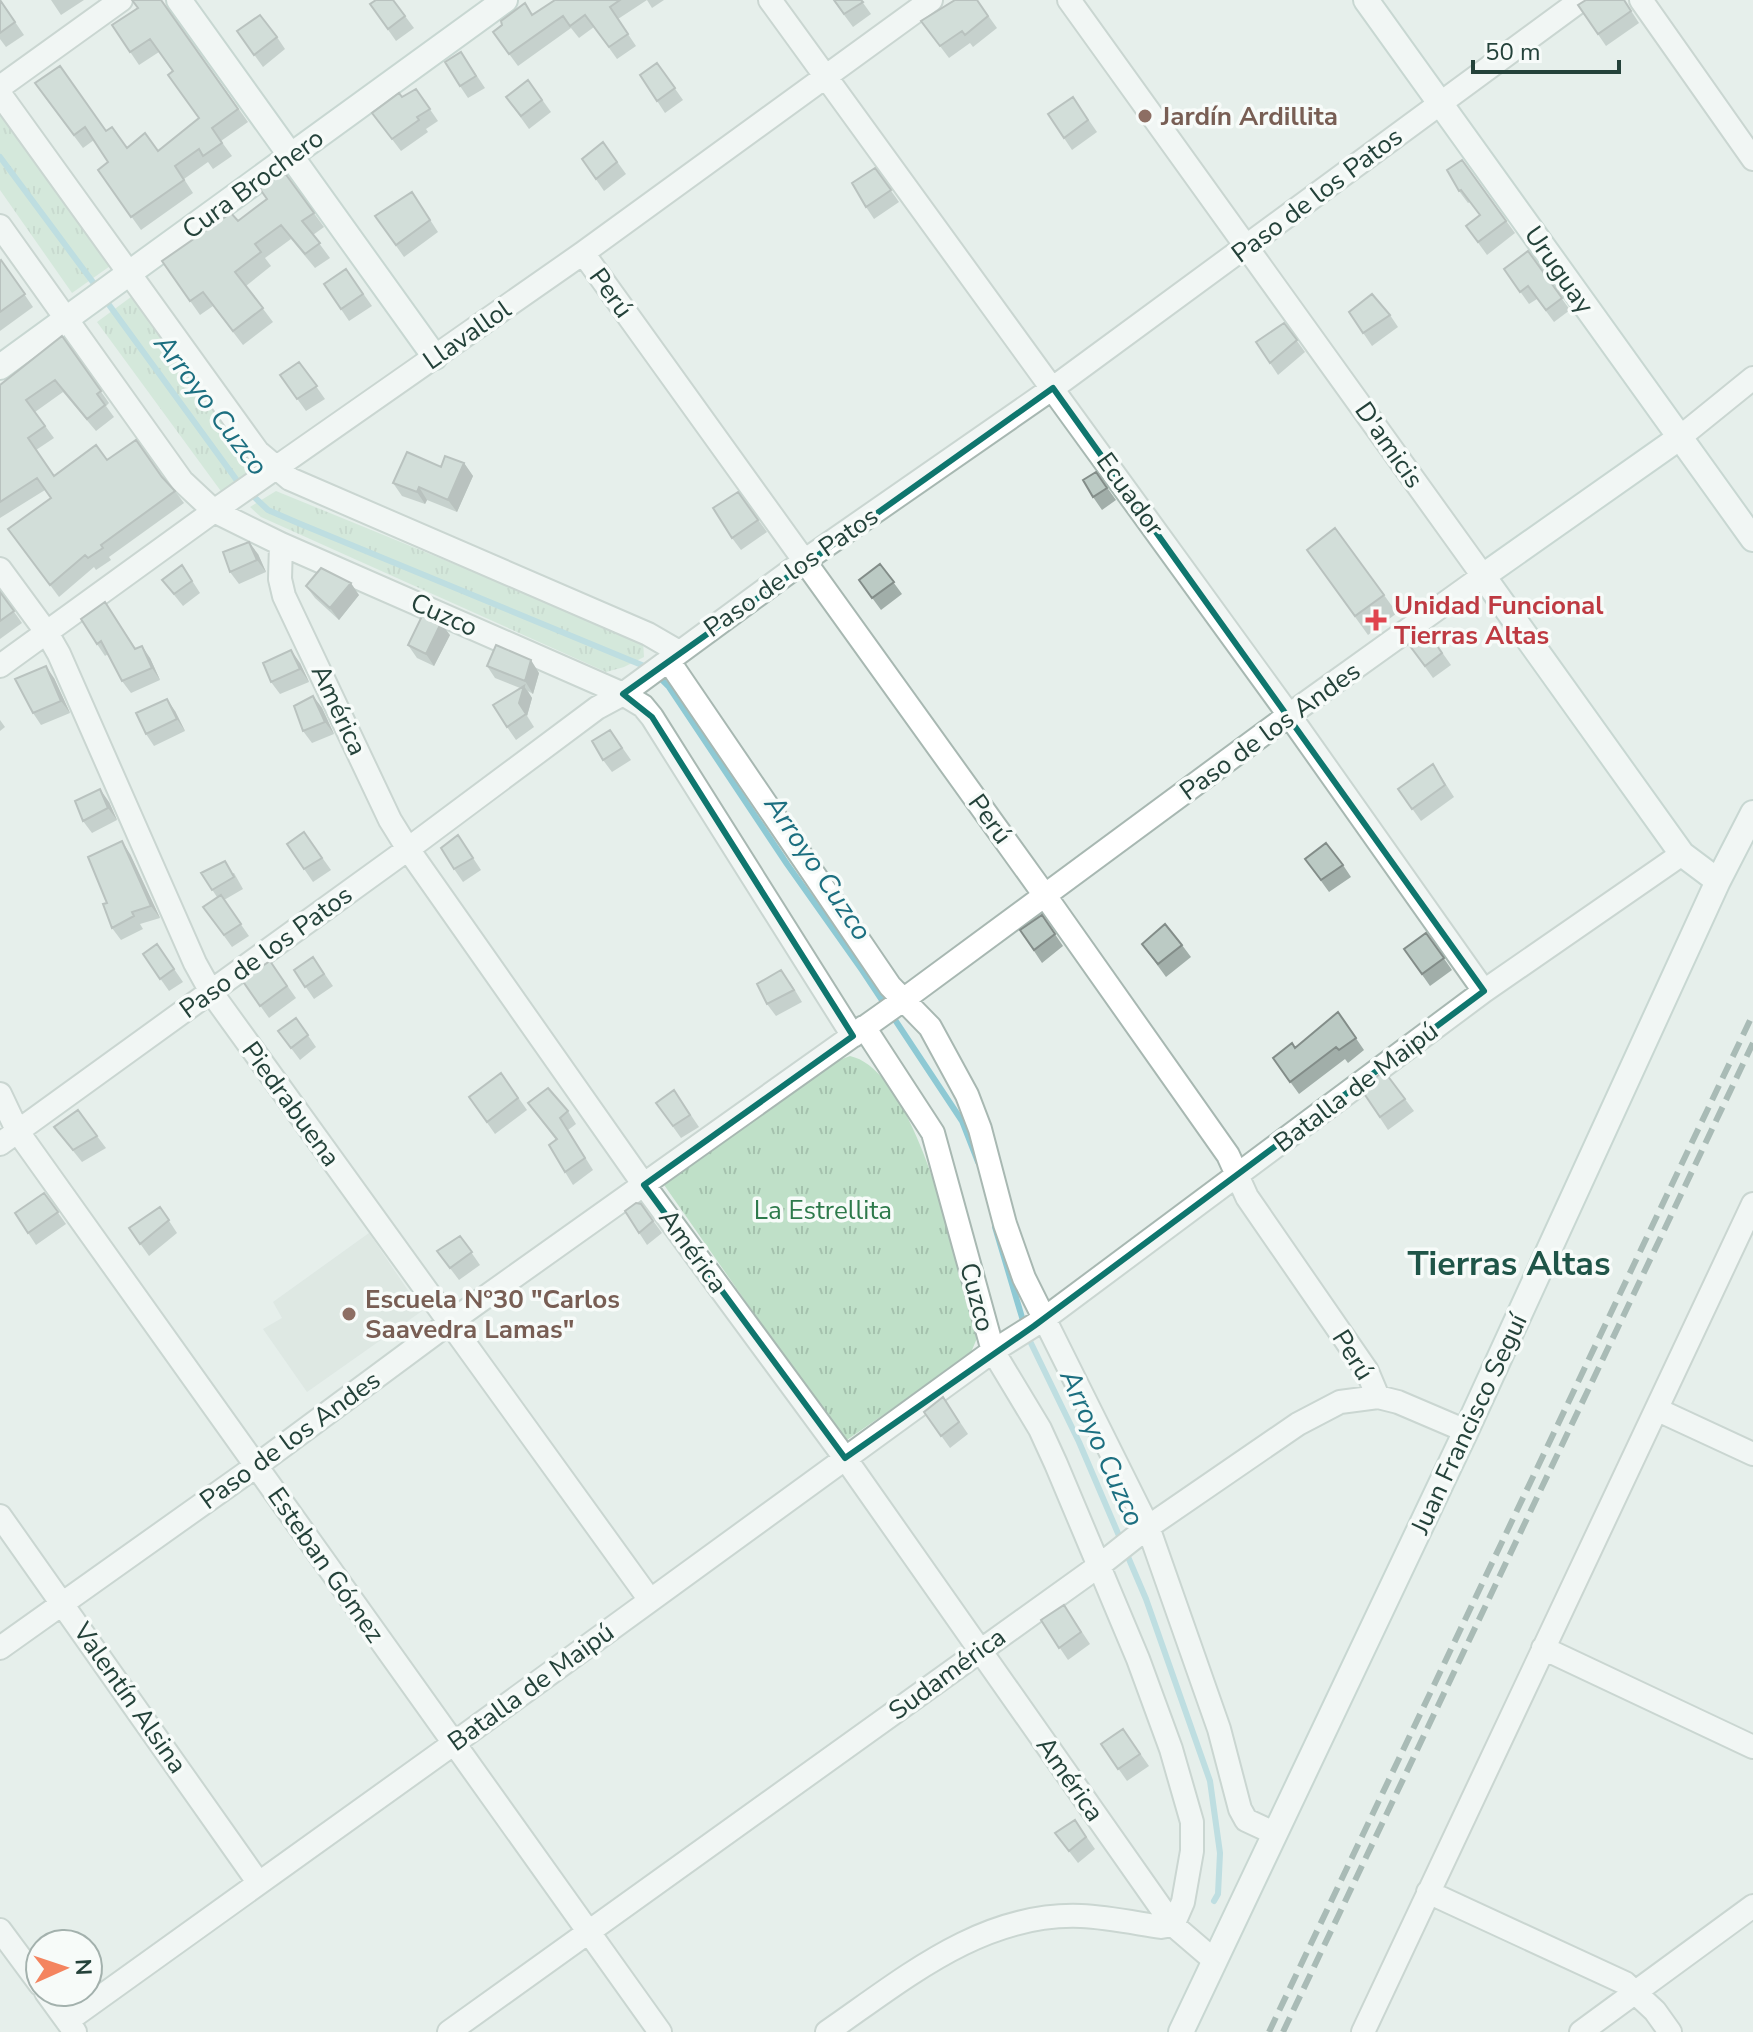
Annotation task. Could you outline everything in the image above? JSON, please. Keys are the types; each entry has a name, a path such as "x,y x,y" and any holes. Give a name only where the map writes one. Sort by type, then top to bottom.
{"street":[{"path":"0,87 121,0"},
{"path":"179,0 435,357"},
{"name":"Cura Brochero","path":"0,367 505,0"},
{"name":"Ecuador","path":"770,0 1289,715 1484,991"},
{"name":"Llavallol","path":"0,666 221,506 583,253 931,0"},
{"name":"D'amicis","path":"1069,0 1682,854 1718,881"},
{"name":"Uruguay","path":"1366,0 1753,539"},
{"name":"Paso de los Patos","path":"9,1138 597,708 1053,388 1581,0"},
{"path":"1641,0 1753,159"},
{"path":"0,94 121,281 258,452 268,474 290,479 648,634 669,659 890,986 879,1017 930,1027 967,1095 980,1129 1005,1224 1039,1323 1143,1530 1219,1729 1240,1809 1246,1820 1274,1833"},
{"name":"Cuzco","path":"0,226 74,314 182,481 281,544 631,687 879,1017 933,1133 993,1351 1040,1429 1106,1560 1171,1749 1192,1822 1192,1851 1185,1889 1173,1925"},
{"name":"Perú","path":"583,253 1228,1155 1247,1197 1367,1371 1378,1397"},
{"name":"Paso de los Andes","path":"0,1648 1046,897 1289,715 1679,438 1753,378"},
{"name":"América","path":"281,544 280,579 284,596 390,820 408,849 644,1185 845,1458 1173,1925 1215,1961"},
{"name":"Piedrabuena","path":"0,569 59,654 195,963 211,992 650,1600"},
{"name":"Juan Francisco Seguí","path":"1181,2032 1466,1431 1718,881 1753,813"},
{"name":"Batalla de Maipú","path":"71,2026 258,1882 993,1351 1039,1323 1484,991 1682,854"},
{"name":"Esteban Gómez","path":"0,1094 9,1138 256,1466 660,2032"},
{"path":"1363,2032 1753,1204"},
{"name":"Sudamérica","path":"449,2032 1106,1560 1143,1530 1298,1424 1340,1402 1378,1397 1398,1402 1466,1431"},
{"path":"1658,1410 1753,1454"},
{"name":"Valentín Alsina","path":"0,1516 258,1882"},
{"path":"1543,1648 1753,1747"},
{"path":"1428,1892 1625,1983 1638,1993 1670,2032"},
{"path":"1581,2032 1753,1906"},
{"path":"827,2032 928,1963 987,1932 1048,1917 1082,1916 1161,1927 1173,1925"},
{"path":"0,1930 24,1962"},
{"path":"58,2008 71,2026"}],"highlighted area":[{"path":"1053,388 1484,991 1034,1326 845,1458 644,1185 853,1036 652,717 623,694"}],"shaded area":[{"name":"Escuela Nº30 \"Carlos Saavedra Lamas\"","path":"369,1233 422,1311 307,1392 263,1329 282,1318 273,1302"}],"green space":[{"path":"0,107 113,264 72,293 0,190"},
{"path":"135,294 257,464 223,494 97,322"},
{"path":"276,491 643,641 644,657 606,672 261,517 250,507"},
{"name":"La Estrellita","path":"850,1056 875,1070 897,1098 916,1135 948,1225 977,1338 970,1355 844,1442 662,1182 829,1064"}],"building":[{"path":"0,0 15,22 0,33"},
{"path":"132,0 161,0 238,109 212,128 222,143 203,156 199,149 175,166 184,180 131,217 98,170 108,162 85,127 74,135 35,83 60,66 106,131 112,127 127,148 145,133 158,151 199,118 168,75 173,71 150,39 130,52 112,25 138,8"},
{"path":"376,0 393,0 405,16 388,29 370,4"},
{"path":"555,0 620,0 610,7 628,34 609,47 585,15 570,26 563,16 509,54 493,32 502,25 501,21 525,3 532,15"},
{"path":"834,0 861,0 863,2 844,14"},
{"path":"955,0 977,0 988,16 965,35 962,31 940,46 921,21"},
{"path":"1586,0 1624,0 1631,11 1598,34 1578,5"},
{"path":"260,15 277,37 254,55 237,31"},
{"path":"461,52 476,76 460,86 445,62"},
{"path":"657,63 675,88 657,101 640,75"},
{"path":"528,80 542,100 521,116 506,97"},
{"path":"416,89 430,109 392,139 372,113 399,93 402,97"},
{"path":"1073,97 1088,120 1064,138 1048,114"},
{"path":"603,142 617,162 596,179 582,159"},
{"path":"1462,160 1506,221 1478,242 1466,226 1480,215 1459,191 1447,170"},
{"path":"875,168 891,190 866,207 852,183"},
{"path":"284,172 314,213 302,221 320,243 305,254 281,225 255,244 261,252 235,272 263,308 233,331 203,292 190,301 162,261 231,213 238,221 267,199 260,189"},
{"path":"412,192 430,220 396,245 375,216"},
{"path":"1528,251 1562,298 1546,310 1528,286 1520,292 1504,269"},
{"path":"0,261 25,294 0,312"},
{"path":"346,269 363,294 341,309 324,284"},
{"path":"1372,294 1390,315 1363,333 1349,312"},
{"path":"1284,323 1297,340 1270,363 1256,342"},
{"path":"62,336 101,391 97,394 105,405 87,419 55,380 26,400 45,426 28,438 54,476 96,445 107,460 136,440 175,491 101,545 103,548 88,558 85,555 50,585 8,529 51,498 37,478 0,502 0,385"},
{"path":"299,362 317,386 297,399 280,375"},
{"path":"407,452 441,467 445,456 464,463 448,500 419,487 417,492 393,483"},
{"path":"1096,472 1107,488 1093,497 1083,480"},
{"path":"738,492 758,520 732,538 713,508"},
{"path":"1335,528 1384,595 1355,616 1307,550"},
{"path":"249,542 257,560 230,572 223,552"},
{"path":"880,564 894,582 872,598 859,580"},
{"path":"182,565 192,581 174,594 162,580"},
{"path":"321,568 351,583 330,608 306,586"},
{"path":"0,592 14,611 0,621"},
{"path":"105,602 135,649 142,646 152,668 122,681 101,641 97,644 81,619"},
{"path":"423,614 441,623 426,654 408,645"},
{"path":"1429,634 1442,653 1425,666 1410,646"},
{"path":"496,645 531,660 525,681 487,666"},
{"path":"291,650 300,669 271,682 263,663"},
{"path":"46,666 61,701 33,713 15,679"},
{"path":"524,686 519,703 526,714 507,727 493,705"},
{"path":"313,696 325,722 303,731 294,706"},
{"path":"167,699 177,719 146,734 136,713"},
{"path":"610,730 622,748 603,760 592,741"},
{"path":"1433,764 1445,785 1412,809 1398,789"},
{"path":"100,789 108,808 83,821 75,801"},
{"path":"304,832 322,858 304,869 287,844"},
{"path":"458,835 473,858 454,869 441,848"},
{"path":"122,841 151,906 132,912 134,916 112,928 103,904 107,903 88,857"},
{"path":"1326,843 1343,865 1321,880 1305,859"},
{"path":"225,861 234,877 212,890 201,873"},
{"path":"221,895 241,924 224,935 203,907"},
{"path":"1042,915 1055,934 1034,950 1020,930"},
{"path":"1165,924 1182,945 1158,964 1142,944"},
{"path":"1426,933 1444,958 1422,974 1404,949"},
{"path":"157,944 174,969 160,979 143,954"},
{"path":"313,957 324,974 305,987 294,970"},
{"path":"270,961 287,986 260,1006 242,980"},
{"path":"781,970 794,990 767,1004 757,984"},
{"path":"1338,1012 1356,1038 1339,1050 1336,1047 1290,1082 1273,1058 1292,1043 1295,1048"},
{"path":"296,1018 308,1035 291,1048 278,1031"},
{"path":"1384,1071 1405,1099 1380,1117 1361,1089"},
{"path":"501,1073 518,1098 487,1122 469,1097"},
{"path":"548,1088 568,1111 560,1118 585,1158 565,1172 549,1145 557,1139 528,1103"},
{"path":"674,1090 690,1115 673,1126 656,1103"},
{"path":"78,1110 97,1136 73,1150 54,1127"},
{"path":"44,1193 58,1212 28,1233 15,1213"},
{"path":"636,1203 641,1204 653,1221 639,1233 625,1211"},
{"path":"160,1207 169,1220 140,1244 129,1228"},
{"path":"460,1236 472,1252 450,1268 437,1251"},
{"path":"943,1397 959,1422 941,1436 924,1412"},
{"path":"1064,1605 1081,1632 1059,1648 1041,1620"},
{"path":"1123,1729 1140,1754 1118,1769 1101,1744"},
{"path":"1075,1820 1086,1837 1069,1851 1055,1833"}],"waterway":[{"name":"Arroyo Cuzco","path":"0,157 98,289"},
{"name":"Arroyo Cuzco","path":"104,298 241,486"},
{"name":"Arroyo Cuzco","path":"250,493 268,510 649,668"},
{"name":"Arroyo Cuzco","path":"657,675 669,687 962,1121 978,1162"},
{"name":"Arroyo Cuzco","path":"995,1227 1024,1324"},
{"name":"Arroyo Cuzco","path":"1027,1335 1079,1442 1146,1599 1210,1781 1220,1853 1218,1894 1214,1901"}],"railway":[{"path":"1269,2032 1753,1014"},
{"path":"1283,2032 1753,1043"}],"place":[{"name":"Jardín Ardillita","path":"1145,116"},
{"name":"Unidad Funcional Tierras Altas","path":"1376,620"},
{"name":"Escuela Nº30 \"Carlos Saavedra Lamas\"","path":"349,1314"}],"district":[{"name":"Tierras Altas","path":"1509,1264"}]}
